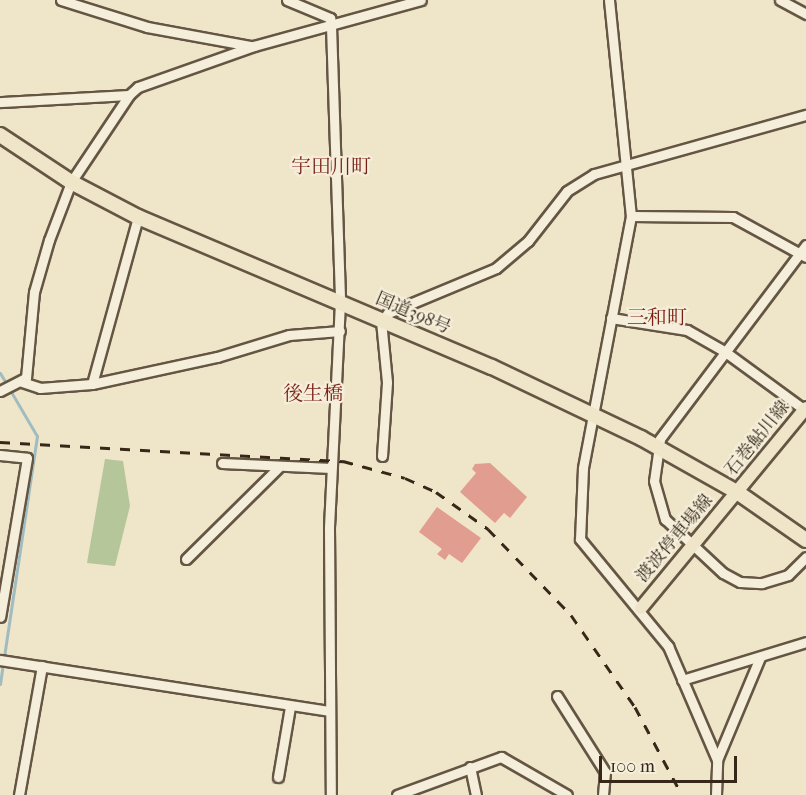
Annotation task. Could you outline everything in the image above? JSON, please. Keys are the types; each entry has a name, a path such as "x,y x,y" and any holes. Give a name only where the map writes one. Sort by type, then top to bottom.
{"highway":[{"name":"国道398号","path":"0,135 71,182 138,217 340,302 594,416 656,447 737,492 806,540"}],"main road":[{"name":"石巻鮎川線","path":"737,492 805,410"},
{"name":"渡波停車場線","path":"641,608 737,492"}],"street":[{"path":"61,0 147,27 254,46"},
{"path":"287,0 330,18 331,26 340,302 332,468 330,711 332,795"},
{"path":"11,387 28,372 39,268 71,182 129,95 138,87 254,46 421,0"},
{"path":"609,0 631,216 583,468 580,539 641,608 668,646 717,760"},
{"path":"780,0 806,14"},
{"path":"0,102 129,95"},
{"path":"382,456 387,382 381,321 388,314 496,268 528,241 567,191 594,174 806,115"},
{"path":"631,216 733,217 804,252 724,351 656,447 656,501 664,519 692,547 723,573 752,584 788,575 806,557"},
{"path":"92,384 138,217"},
{"path":"611,318 673,326 724,351 805,410"},
{"path":"11,387 40,388 92,384 217,357 289,335 340,331"},
{"path":"0,455 27,458 0,617"},
{"path":"222,464 332,468"},
{"path":"186,559 280,466"},
{"path":"682,680 806,642"},
{"path":"716,795 717,760 760,657"},
{"path":"0,660 290,707 330,711"},
{"path":"19,795 42,666"},
{"path":"557,696 605,772 603,795"},
{"path":"278,777 290,707"},
{"path":"397,795 501,757 567,795"},
{"path":"470,767 476,795"}],"green space":[{"path":"105,459 123,461 130,506 115,566 87,563"}],"building":[{"path":"490,463 527,497 510,518 504,513 495,523 460,492 476,473 472,469 475,464"},
{"path":"437,507 481,538 462,563 449,554 445,560 437,554 442,549 419,532"}],"waterway":[{"path":"0,373 37,436 4,657"},
{"path":"0,684 3,663"}],"railway":[{"path":"0,442 343,461 405,478 436,492 488,529 571,615 635,707 682,795"}],"district":[{"name":"宇田川町","path":"331,166"},
{"name":"三和町","path":"657,317"},
{"name":"後生橋","path":"313,393"}]}
